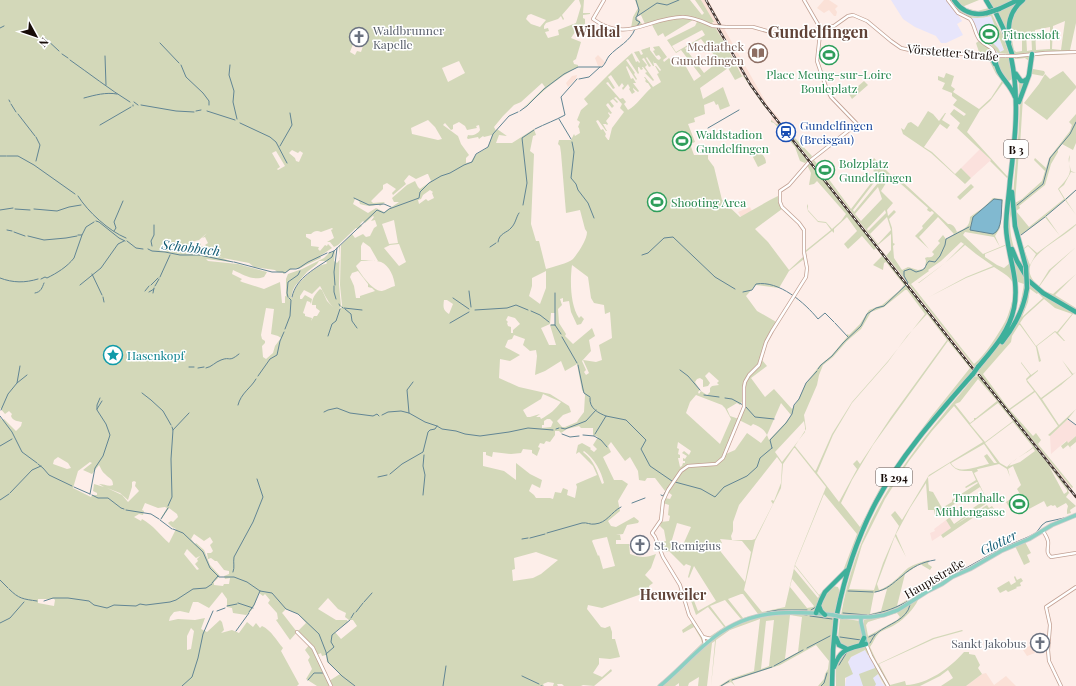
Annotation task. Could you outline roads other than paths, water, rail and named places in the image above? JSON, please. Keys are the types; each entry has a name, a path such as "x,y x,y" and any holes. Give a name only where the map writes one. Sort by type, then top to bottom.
{"highway":[{"path":"954,0 960,8 968,12 978,14 987,13 1018,0"},
{"name":"B 3","path":"987,0 995,10 1009,43 1015,74 1018,102 1018,128 1008,226 1016,258 1027,278"},
{"path":"1009,43 1009,21 1015,8 1023,0"},
{"name":"B 3","path":"995,10 1011,56"},
{"path":"1018,102 1030,71 1029,56"},
{"path":"994,57 999,73 1018,102"},
{"path":"1004,80 1010,81 1015,74 1021,81 1027,79"},
{"name":"B 3","path":"1018,102 1006,220 1007,237 1010,250 1018,268 1027,278 1043,293 1076,312"},
{"name":"B 294","path":"833,686 832,650 842,593 848,568 864,526 890,479 921,436 1005,338 1015,323 1023,305 1027,288 1026,267 1015,226 1012,192"},
{"name":"B 294","path":"979,368 1000,340 1009,323 1015,301 1015,276 1010,250"},
{"name":"B 294","path":"833,686 838,616 852,562 862,537 879,503 911,453 974,374"},
{"path":"825,614 817,611 822,596 830,586 842,577 848,568"},
{"path":"830,586 838,586 842,593"},
{"path":"836,638 840,647 847,649"},
{"path":"834,667 838,656 847,649 863,643"}],"main road":[{"name":"Hauptstraße","path":"825,614 864,620 891,613 950,578 970,569 1001,551 1029,539 1052,525 1076,515"},
{"path":"660,686 706,643 728,628 756,616 776,612 817,611"},
{"path":"863,643 864,620"}],"street":[{"path":"604,0 593,20 618,30 636,28 681,17 692,18 713,26 753,27 781,35 806,34 820,28"},
{"path":"706,643 690,618 680,585 663,557 652,533 661,521 663,501 681,471 692,465 713,465 722,459 744,407 745,382 760,363 766,342 806,277 807,268 804,252 804,230 799,223 782,207 780,202 780,191 789,185 809,162 857,124 831,97 826,88 817,61 820,28 804,0"},
{"path":"948,0 958,13 970,19 979,39 992,48 994,57"},
{"name":"Vörstetter Straße","path":"820,28 834,26 848,16 854,16 871,24 891,42 901,48 914,51 939,51 994,57 1076,52"},
{"path":"1043,531 1048,542 1048,555 1051,557 1076,553"},
{"path":"1061,686 1049,660 1048,647 1050,625 1046,607 1076,587"},
{"path":"297,632 313,648 331,686"},
{"path":"704,638 711,639"},
{"path":"863,643 886,685"}],"water":[{"path":"994,199 1002,200 1001,219 996,232 993,234 970,230 973,217"}],"waterway":[{"path":"636,0 639,10 637,16"},
{"name":"Schobbach","path":"637,26 640,22 636,20 636,17 657,3 667,5 679,0"},
{"path":"0,28 4,26"},
{"name":"Schobbach","path":"520,111 544,89 564,74 578,67 602,67 609,56 627,41 635,29"},
{"path":"45,38 59,51"},
{"path":"160,43 179,63"},
{"path":"62,54 68,58"},
{"path":"105,56 106,85"},
{"path":"70,60 130,102"},
{"path":"181,65 186,77 203,93 209,101 209,105"},
{"path":"230,65 229,75 234,91 233,102 237,119"},
{"path":"579,79 589,77 600,67"},
{"path":"535,129 565,115 561,97 577,79"},
{"path":"84,98 96,95 117,94"},
{"path":"134,102 138,105"},
{"path":"11,104 16,112"},
{"path":"141,105 176,111 194,112"},
{"path":"100,125 131,107"},
{"path":"196,111 201,110"},
{"path":"708,128 739,110"},
{"path":"207,111 235,120"},
{"name":"Schobbach","path":"329,253 334,251 377,210 384,213 389,209 419,198 420,192 429,183 472,162 476,154 488,147 493,134 509,116 518,112"},
{"path":"280,146 292,125 290,113"},
{"path":"18,114 35,136"},
{"path":"559,119 571,139"},
{"path":"1017,205 1043,184 1050,158 1070,134 1076,122"},
{"path":"240,123 270,137 276,142 287,163"},
{"path":"523,205 527,183 522,138 534,130"},
{"path":"36,137 40,145 36,161"},
{"path":"572,142 574,152 571,178 588,203 594,218"},
{"name":"Schobbach","path":"0,156 6,156"},
{"name":"Schobbach","path":"7,156 18,156 34,165 75,194"},
{"path":"1066,199 1076,190"},
{"name":"Schobbach","path":"78,196 99,220 113,231 126,238"},
{"path":"354,198 369,205 384,204 391,207"},
{"path":"1046,216 1065,200"},
{"path":"114,231 116,228 114,222 123,201"},
{"path":"34,209 57,211 81,205"},
{"path":"0,210 13,208"},
{"path":"15,209 30,210"},
{"path":"498,242 501,235 513,226 519,213"},
{"path":"1021,235 1045,217"},
{"name":"Schobbach","path":"96,221 125,241"},
{"path":"78,235 82,235 86,227 94,222"},
{"path":"152,246 151,241 154,235 154,225"},
{"path":"818,369 861,326 867,314 876,308 884,306 908,283 904,276 904,271 910,269 916,272 920,271 924,269 929,261 935,262 940,256 946,239 969,227"},
{"path":"7,230 12,231"},
{"path":"14,232 25,236"},
{"path":"41,279 45,277 47,278 54,274 65,267 74,258 82,235"},
{"path":"28,236 44,240 77,236"},
{"path":"642,255 648,253 664,238 673,237 715,277 735,289"},
{"path":"80,285 101,268 118,244 124,241"},
{"name":"Schobbach","path":"127,241 136,248 143,249"},
{"path":"490,247 496,243"},
{"path":"335,285 334,272 337,248"},
{"name":"Schobbach","path":"148,249 152,251 180,255 199,255 233,262"},
{"path":"292,297 294,290 302,278 332,257 334,251"},
{"name":"Schobbach","path":"299,268 327,253"},
{"path":"160,277 170,255"},
{"name":"Schobbach","path":"234,262 272,272 285,273 290,269 299,268"},
{"path":"288,297 288,282 298,275 300,271"},
{"path":"92,274 102,295"},
{"path":"0,278 19,282 38,279"},
{"path":"151,285 158,278"},
{"path":"155,286 159,279"},
{"path":"35,293 40,291 44,283"},
{"path":"743,292 752,290 756,284 774,286 791,294 806,306 818,319 825,313 834,322"},
{"path":"145,291 149,286"},
{"path":"334,286 336,299"},
{"path":"153,293 154,288"},
{"path":"149,292 154,289"},
{"path":"469,291 471,307"},
{"path":"555,293 555,325"},
{"path":"103,297 104,302"},
{"path":"285,329 290,316 291,300 289,298"},
{"path":"453,298 469,309"},
{"path":"475,310 507,308 516,305 528,310"},
{"path":"344,308 362,310"},
{"path":"328,336 332,324 336,321 340,309"},
{"path":"345,309 351,314 352,321 357,328"},
{"path":"531,311 540,315 549,322"},
{"path":"450,323 469,312"},
{"path":"835,323 848,337"},
{"path":"551,325 555,325 561,334"},
{"path":"258,376 270,359 277,355 280,341 284,332"},
{"path":"562,337 577,363"},
{"path":"206,368 224,359 231,359 239,354"},
{"path":"578,365 584,393 590,397"},
{"path":"1,410 8,394 17,383 20,366"},
{"path":"189,367 194,367"},
{"path":"198,368 204,367"},
{"path":"680,370 688,376 700,390"},
{"path":"772,448 770,440 786,423 792,414 794,405 799,399 806,383 817,371"},
{"path":"17,383 27,375"},
{"path":"238,405 241,397 256,379"},
{"path":"409,413 407,390 413,382"},
{"path":"142,393 163,411 171,425"},
{"path":"704,395 719,397"},
{"path":"90,494 95,468 103,456 110,435 106,424 97,410 97,405 100,398"},
{"path":"590,398 591,405 597,412 606,416"},
{"path":"725,398 732,399 743,405"},
{"path":"97,409 102,401"},
{"path":"746,407 755,417 774,419"},
{"path":"324,412 337,408 350,413 373,416 377,414 379,416"},
{"path":"561,428 565,429 586,421 596,410"},
{"path":"382,415 388,412 401,411 409,413 442,429 480,436 528,428 553,430"},
{"path":"173,430 189,413"},
{"path":"0,416 12,432 22,452 37,463"},
{"path":"595,434 606,416 626,420 646,440 641,449 650,466 672,481"},
{"path":"1068,419 1076,425"},
{"path":"390,474 402,464 423,452 428,432 435,429 437,426"},
{"path":"168,506 172,497 172,427"},
{"path":"562,434 570,437 579,436"},
{"path":"583,435 594,436"},
{"path":"594,436 601,440 607,447"},
{"path":"0,446 12,439"},
{"path":"675,482 701,489 715,497 724,487 747,476 757,467 760,458 772,448"},
{"path":"423,495 425,475 423,466 424,455"},
{"path":"38,464 49,475 72,486"},
{"path":"10,493 32,470 41,466"},
{"path":"378,477 387,475"},
{"path":"233,572 234,557 253,522 263,497 257,479"},
{"path":"661,495 663,496 669,486"},
{"path":"74,487 90,494"},
{"path":"0,500 9,494"},
{"path":"92,495 98,498 108,498 124,509"},
{"path":"632,503 645,498"},
{"path":"547,533 582,523 593,524 603,522 621,507"},
{"path":"161,519 168,508"},
{"path":"126,510 151,514 159,519"},
{"name":"Glotter","path":"956,572 1002,548 1036,533 1046,522 1064,518"},
{"path":"160,520 172,529"},
{"path":"173,529 183,533 203,552 210,568 219,577 234,577 247,582 260,591 272,593 286,609 298,614 319,634 328,662 355,686"},
{"path":"530,538 545,534"},
{"path":"522,539 528,538"},
{"path":"875,592 893,584 917,565 935,560"},
{"name":"Glotter","path":"911,600 929,587 955,572"},
{"path":"212,583 218,576"},
{"path":"0,580 8,588"},
{"path":"44,601 53,598 68,598 89,601 94,605 107,608 114,605 146,605 170,602 176,600 193,589 206,588 212,584"},
{"path":"9,589 22,598 37,601"},
{"path":"249,612 260,591"},
{"path":"848,591 873,592"},
{"path":"364,602 372,593"},
{"path":"869,615 880,613 910,600"},
{"path":"0,623 10,618 24,602"},
{"path":"238,603 253,608"},
{"path":"356,612 363,603"},
{"path":"227,606 237,604"},
{"path":"811,610 816,607 817,604"},
{"name":"Glotter","path":"870,643 877,633 901,618 908,610 910,605"},
{"path":"217,611 225,608"},
{"path":"767,612 778,610 807,610"},
{"path":"182,686 192,677 203,634 213,611"},
{"path":"236,631 249,613"},
{"path":"351,618 354,613"},
{"path":"843,613 867,615"},
{"path":"799,614 807,615"},
{"path":"810,616 832,619"},
{"path":"326,654 334,647 331,642 332,635 350,620"},
{"name":"Glotter","path":"869,637 875,634"},
{"path":"807,648 830,636"},
{"path":"840,637 861,640"},
{"path":"774,666 803,650"},
{"name":"Glotter","path":"839,665 847,652"},
{"path":"443,686 446,666"},
{"path":"732,680 772,667"},
{"path":"308,680 314,673 323,673"},
{"name":"Glotter","path":"821,686 824,683 827,673"},
{"path":"522,676 539,684"},
{"path":"721,686 729,681"}],"railway":[{"path":"706,0 720,25"},
{"path":"718,28 750,84 765,105 974,370"},
{"path":"979,375 1076,497"}],"place":[{"name":"Fitnessloft","path":"989,34"},
{"name":"Waldbrunner Kapelle","path":"359,37"},
{"name":"Mediathek Gundelfingen","path":"758,53"},
{"name":"Place Meung-sur-Loire Bouleplatz","path":"829,55"},
{"name":"Gundelfingen (Breisgau)","path":"786,132"},
{"name":"Waldstadion Gundelfingen","path":"682,141"},
{"name":"Bolzplatz Gundelfingen","path":"825,170"},
{"name":"Shooting Area","path":"657,202"},
{"name":"Hasenkopf","path":"113,355"},
{"name":"Turnhalle Mühlengasse","path":"1019,504"},
{"name":"St. Remigius","path":"640,545"},
{"name":"Sankt Jakobus","path":"1040,643"}],"district":[{"name":"Wildtal","path":"597,31"},
{"name":"Gundelfingen","path":"818,31"},
{"name":"Heuweiler","path":"673,594"}]}
